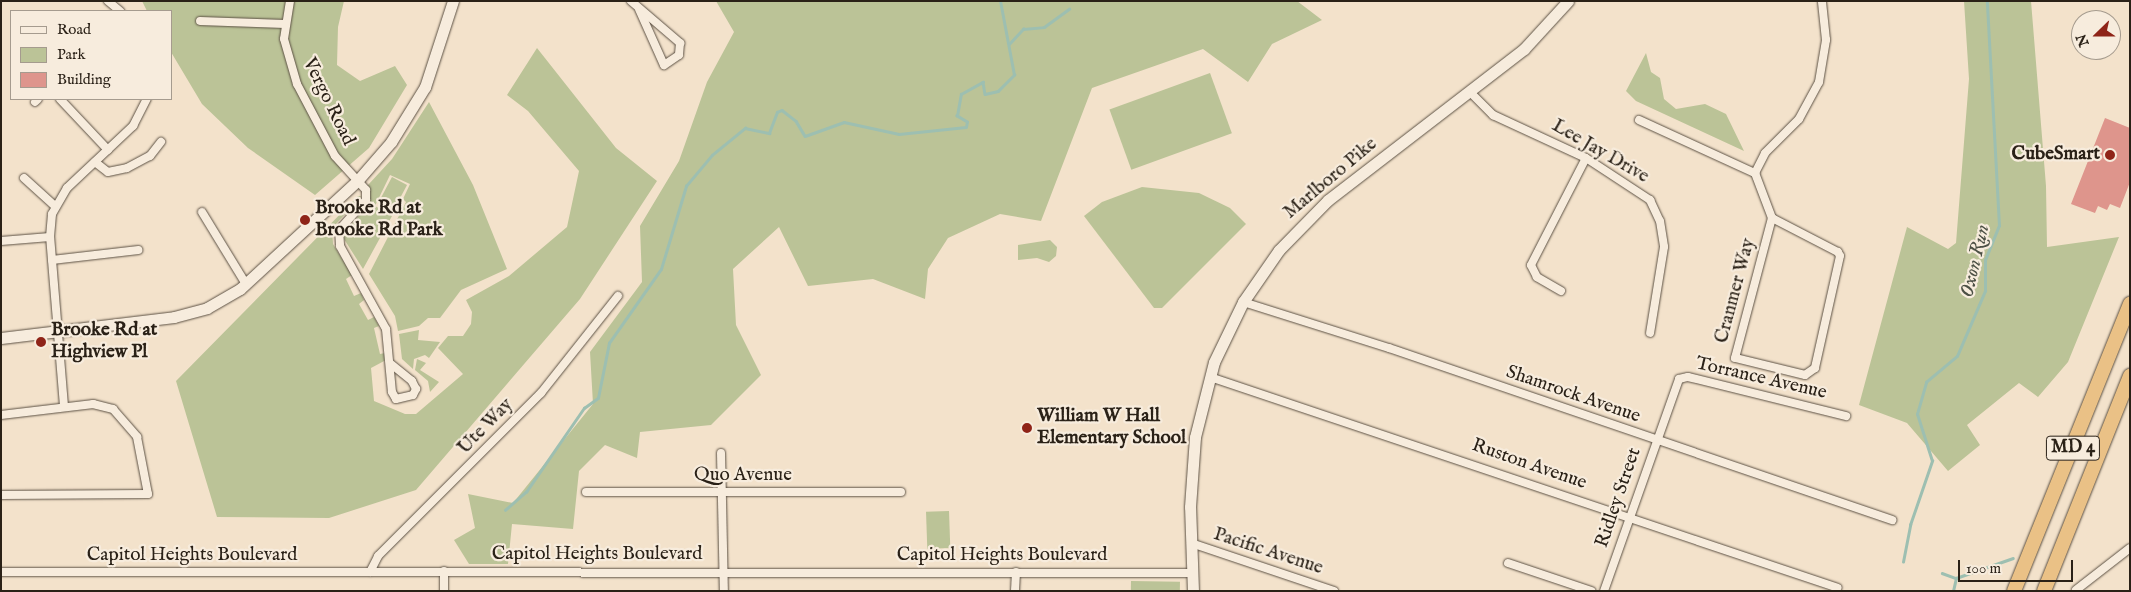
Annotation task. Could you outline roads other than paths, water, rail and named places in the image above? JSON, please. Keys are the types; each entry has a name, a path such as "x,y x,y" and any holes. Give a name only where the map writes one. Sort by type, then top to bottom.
{"highway":[{"name":"MD 4","path":"2014,591 2130,304"},
{"name":"MD 4","path":"2044,591 2130,376"}],"main road":[{"path":"1,338 188,314 217,303 246,284 358,180 391,142 418,100 453,1"},
{"name":"Marlboro Pike","path":"1193,591 1190,543 1192,457 1210,377 1243,302 1284,245 1328,200 1524,49 1568,1"}],"street":[{"path":"108,1 119,10"},
{"name":"Vergo Road","path":"290,1 284,24 288,61 297,84 335,156 358,180"},
{"path":"631,1 639,9 672,32 680,43 679,54 664,65 639,9"},
{"path":"1755,173 1762,158 1799,119 1819,82 1826,40 1822,1"},
{"path":"200,21 284,24"},
{"name":"Lee Jay Drive","path":"1470,92 1498,118 1586,158 1643,194 1660,221 1664,247 1650,333"},
{"path":"61,100 108,150"},
{"path":"64,406 50,237 55,206 60,196 133,126 146,100"},
{"path":"1639,120 1755,173 1772,218"},
{"path":"95,162 113,172 150,156 161,142"},
{"path":"1561,291 1537,277 1531,265 1586,158"},
{"path":"24,178 55,206"},
{"path":"358,180 366,190 366,200 339,230 338,237 380,314 391,364 389,375 396,399 413,395 416,389 412,381 391,364"},
{"path":"202,212 246,284"},
{"name":"Cranmer Way","path":"1772,218 1838,252 1840,258 1815,369 1803,376 1735,358 1772,218"},
{"path":"1,241 50,237"},
{"path":"52,260 138,250"},
{"name":"Ute Way","path":"370,572 378,556 541,393 618,296"},
{"name":"Shamrock Avenue","path":"1243,302 1389,348 1892,520"},
{"name":"Ruston Avenue","path":"1210,377 1630,516 1838,588"},
{"name":"Torrance Avenue","path":"1674,388 1684,377 1846,416"},
{"name":"Ridley Street","path":"1604,591 1674,388"},
{"path":"1,415 64,406 106,406 123,417 140,445 148,494 1,495"},
{"path":"721,453 724,492 724,591"},
{"name":"Quo Avenue","path":"586,492 901,492"},
{"name":"Pacific Avenue","path":"1190,543 1334,591"},
{"path":"2076,590 2130,548"},
{"path":"1508,563 1591,591"},
{"path":"444,570 444,591"},
{"name":"Capitol Heights Boulevard","path":"1,572 370,572 444,570 724,573 1192,573"},
{"path":"1015,591 1016,572"}],"waterway":[{"path":"505,510 526,492 584,408 598,398 609,343 661,269 686,186 712,155 745,128 769,133 777,112 782,110 796,121 805,136 844,122 899,134 966,127 967,122 957,116 961,94 983,82 985,94 998,91 1014,75 1000,1"},
{"name":"Oxon Run","path":"1903,562 1910,525 1932,461 1917,414 1926,382 1957,356 1985,291 1985,260 1999,226 1987,1"},
{"path":"1009,44 1023,29 1044,27 1069,9"},
{"name":"Oxon Run","path":"1953,591 1956,578 2013,558"},
{"name":"Oxon Run","path":"1942,573 1956,578"}],"place":[{"name":"CubeSmart","path":"2110,155"},
{"name":"Brooke Rd at Brooke Rd Park","path":"305,220"},
{"name":"Brooke Rd at Highview Pl","path":"41,342"},
{"name":"William W Hall Elementary School","path":"1027,428"}]}
